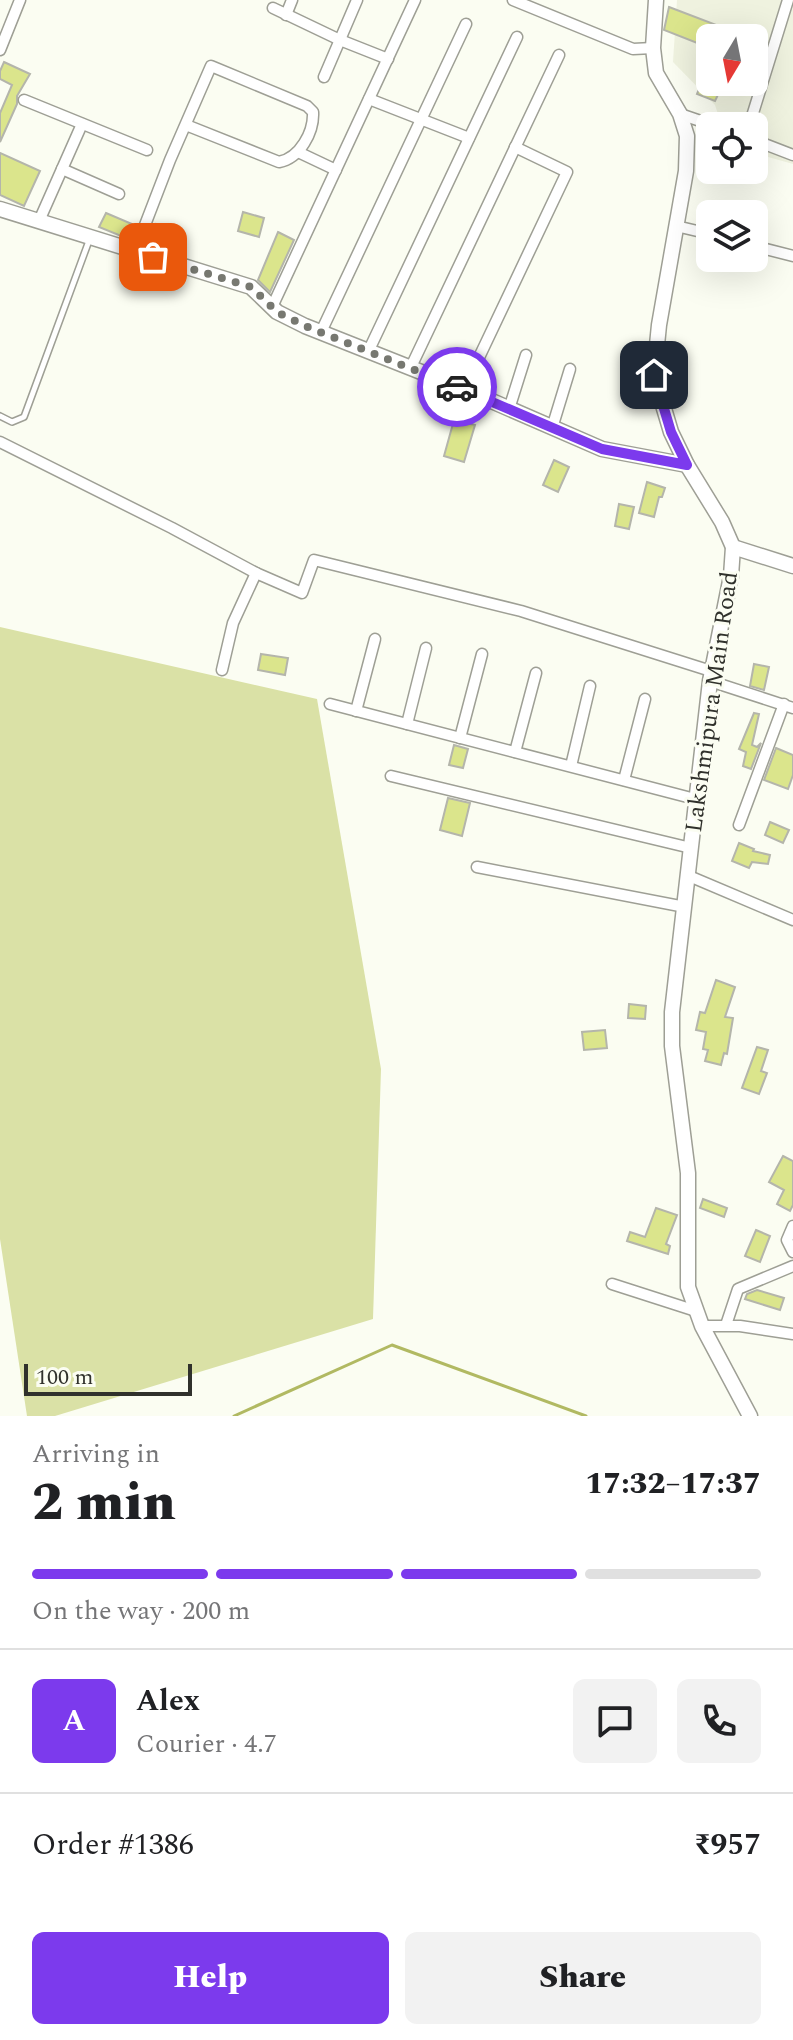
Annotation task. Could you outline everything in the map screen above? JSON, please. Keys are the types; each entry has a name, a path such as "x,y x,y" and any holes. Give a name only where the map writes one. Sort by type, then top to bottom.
{"main road":[{"name":"Lakshmipura Main Road","path":"656,0 653,48 656,73 680,114 687,136 686,171 659,325 654,375 671,432 733,547 731,576 710,676 672,1012 672,1046 688,1173 687,1271 702,1326 750,1416"},
{"path":"0,209 251,287 277,312 602,449 687,465"},
{"path":"733,547 793,566"}],"street":[{"path":"0,50 20,0"},
{"path":"286,15 292,0"},
{"path":"324,77 357,0"},
{"path":"272,307 415,0"},
{"path":"513,0 633,49 653,48"},
{"path":"753,112 788,0"},
{"path":"273,8 388,59"},
{"path":"781,20 793,23"},
{"path":"321,332 466,24"},
{"path":"368,352 517,37"},
{"path":"410,369 559,55"},
{"path":"135,251 186,125 211,66 307,106 313,112 314,124 298,152 289,160 279,162 186,125"},
{"path":"369,99 469,138"},
{"path":"24,100 147,150"},
{"path":"680,114 696,119"},
{"path":"39,221 82,124"},
{"path":"768,145 793,155"},
{"path":"464,389 567,172 515,147"},
{"path":"298,152 336,170"},
{"path":"62,169 119,194"},
{"path":"676,226 696,231"},
{"path":"768,250 793,256"},
{"path":"509,409 526,355"},
{"path":"552,428 570,369"},
{"path":"0,442 256,573 302,593 314,560 521,611 789,706 739,825"},
{"path":"222,670 233,623 256,573"},
{"path":"356,711 375,639"},
{"path":"407,724 426,648"},
{"path":"460,738 482,654"},
{"path":"515,752 536,673"},
{"path":"571,766 590,686"},
{"path":"624,780 645,699"},
{"path":"330,704 695,799"},
{"path":"391,776 691,848"},
{"path":"477,867 685,907"},
{"path":"689,876 793,920"},
{"path":"793,1226 787,1240 793,1252"},
{"path":"726,1325 738,1289 793,1266"},
{"path":"612,1284 696,1311"},
{"path":"702,1326 726,1325 793,1334"}],"lane":[{"path":"0,416 12,422 24,417 91,237"}],"shaded area":[{"path":"677,0 793,0 793,164 768,157 768,112 717,112 706,96 768,96 768,24 696,24 696,86 673,62"}],"green space":[{"path":"0,627 317,699 381,1069 373,1319 55,1416 27,1416 0,1239"}],"building":[{"path":"669,7 714,24 696,24 696,43 664,30"},
{"path":"4,62 30,74 17,96 17,104 0,142 0,113 12,85 0,79"},
{"path":"0,153 40,171 24,206 0,195"},
{"path":"243,212 264,218 259,237 238,231"},
{"path":"106,213 132,224 126,238 99,227"},
{"path":"156,224 168,229 161,249 146,244"},
{"path":"278,232 294,240 270,292 258,280"},
{"path":"454,420 475,425 464,462 444,456"},
{"path":"554,460 569,467 558,492 543,485"},
{"path":"647,482 665,488 662,497 659,497 654,517 639,513"},
{"path":"619,504 634,507 629,529 615,526"},
{"path":"261,654 288,658 285,675 258,670"},
{"path":"754,664 769,667 764,690 750,686"},
{"path":"754,713 759,714 752,745 757,747 761,743 751,769 743,766 746,752 739,749"},
{"path":"454,745 468,749 463,768 449,765"},
{"path":"776,748 793,755 793,775 788,789 764,780"},
{"path":"448,798 470,803 462,836 440,830"},
{"path":"770,822 789,830 783,843 765,835"},
{"path":"739,843 753,851 770,855 768,864 752,862 749,868 732,861"},
{"path":"716,980 735,987 725,1017 733,1018 727,1054 724,1053 721,1065 705,1061 708,1050 703,1049 706,1032 696,1030 700,1012 705,1013"},
{"path":"629,1004 646,1006 645,1019 628,1018"},
{"path":"605,1030 607,1048 584,1050 582,1032"},
{"path":"757,1047 768,1050 761,1071 767,1073 759,1094 742,1088"},
{"path":"783,1156 793,1161 793,1205 790,1211 777,1204 784,1190 769,1182"},
{"path":"703,1199 727,1208 724,1217 700,1208"},
{"path":"656,1208 677,1215 666,1244 670,1246 668,1254 627,1241 630,1232 645,1237"},
{"path":"756,1230 770,1236 760,1262 745,1256"},
{"path":"757,1290 784,1298 780,1310 745,1299 747,1294"}],"waterway":[{"path":"234,1416 392,1345 586,1416"}],"way so far":[{"path":"153,257 251,287 277,312 305,326 457,387"}],"route":[{"path":"457,387 602,449 687,465 661,405 654,375"}]}
